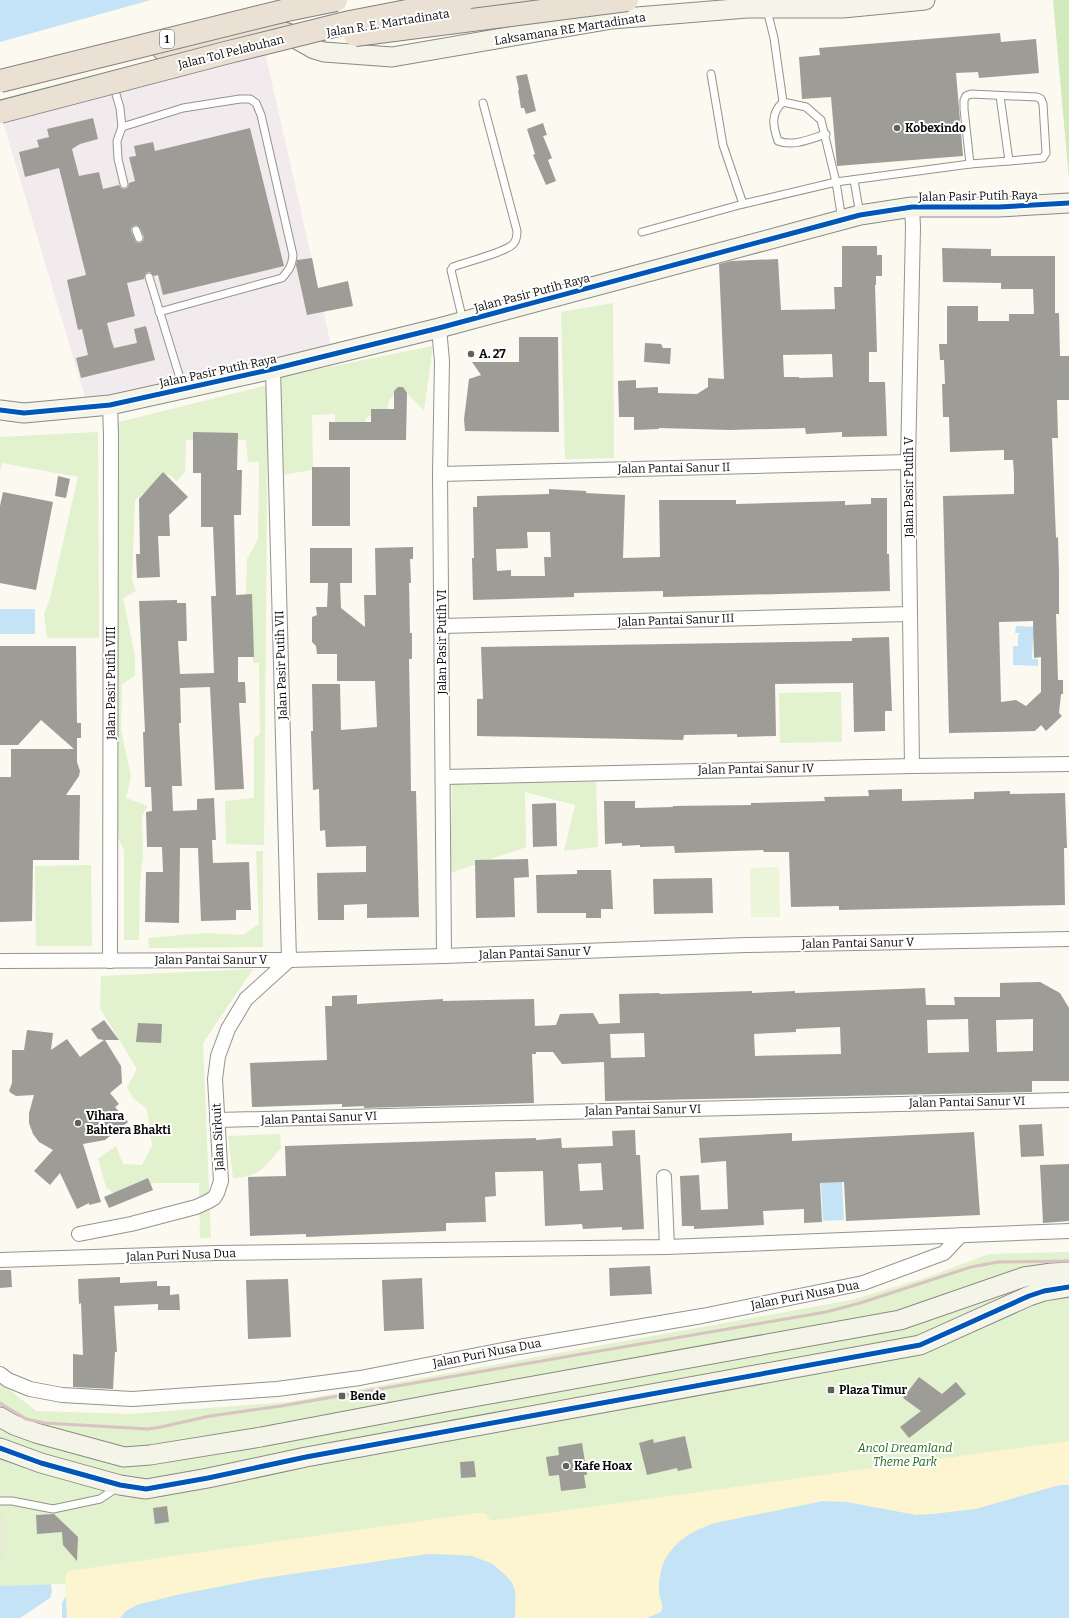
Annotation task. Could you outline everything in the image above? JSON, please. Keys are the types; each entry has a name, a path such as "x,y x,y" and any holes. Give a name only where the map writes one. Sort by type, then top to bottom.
{"highway":[{"path":"275,0 286,34"},
{"name":"1","path":"0,81 287,10 336,0"},
{"name":"Jalan Tol Pelabuhan","path":"0,112 350,22 464,0"},
{"name":"Jalan R. E. Martadinata","path":"252,40 286,34 317,34 528,0"},
{"path":"229,52 626,0"},
{"path":"0,81 79,64 165,49 231,40 252,40"},
{"path":"0,104 110,74 252,40"}],"street":[{"name":"Laksamana RE Martadinata","path":"286,34 314,49 324,52 392,57 612,19 747,8 843,8 925,0"},
{"name":"Jalan Pasir Putih Raya","path":"0,410 24,413 110,405 273,369 438,328 851,217 912,208 999,207 1069,203"},
{"name":"Jalan Pasir Putih V","path":"912,208 913,227 908,462 912,766"},
{"name":"Jalan Pasir Putih VI","path":"438,328 442,361 440,474 444,956"},
{"name":"Jalan Pasir Putih VII","path":"273,369 289,960"},
{"name":"Jalan Pasir Putih VIII","path":"110,405 110,961"},
{"name":"Jalan Pantai Sanur II","path":"440,474 908,462"},
{"name":"Jalan Pantai Sanur III","path":"442,626 909,614"},
{"name":"Jalan Pantai Sanur IV","path":"443,777 912,766 1069,764"},
{"name":"Jalan Pantai Sanur V","path":"0,961 289,960 746,945 1069,939"},
{"name":"Jalan Sirkuit","path":"78,1234 158,1217 196,1206 214,1198 220,1182 215,1079 218,1056 228,1030 246,999 289,960"},
{"name":"Jalan Pantai Sanur VI","path":"217,1120 1069,1100"},
{"path":"664,1177 667,1247"},
{"name":"Jalan Puri Nusa Dua","path":"0,1260 216,1253 667,1247 1069,1232"},
{"name":"Jalan Puri Nusa Dua","path":"0,1374 8,1380 30,1389 62,1395 132,1399 277,1389 352,1379 519,1347 702,1316 863,1284 944,1253 961,1235"},
{"path":"0,1417 14,1425 36,1433 124,1457 150,1455 261,1437 900,1320 1024,1278 1052,1273 1069,1272"},
{"path":"0,1448 28,1459 120,1485 146,1489 306,1457 920,1345 1029,1296 1044,1291 1069,1287"},
{"path":"966,1297 974,1320"},
{"path":"301,1429 306,1457"}],"lane":[{"path":"766,8 774,38 783,102"},
{"path":"110,74 120,108 122,127 117,141 118,159 124,184"},
{"path":"711,74 723,145 743,204"},
{"path":"642,232 743,204 836,182 970,164 1043,158 1046,153 1043,104 1041,99 1037,97 972,94 966,96 964,100 970,164"},
{"path":"1000,96 1009,161"},
{"path":"122,127 183,108 240,99 250,99 256,103 261,114 293,255 292,264 282,278 160,312"},
{"path":"463,321 451,270 453,266 479,259 509,247 514,244 517,238 517,231 483,102"},
{"path":"826,134 796,143 785,144 778,141 774,129 776,108 783,102 798,104 806,107 821,120 826,134 832,171 851,217"},
{"path":"851,217 854,180"},
{"path":"136,230 139,238"},
{"path":"149,277 183,388"},
{"path":"0,1501 12,1501 53,1509 100,1500 120,1485"}],"shaded area":[{"path":"264,47 333,354 88,407 0,112"}],"green space":[{"path":"1053,0 1069,0 1069,180"},
{"path":"613,303 614,458 565,459 561,312"},
{"path":"433,346 424,410 402,388 389,400 386,415 368,416 361,427 335,428 335,414 312,415 313,470 281,475 279,377"},
{"path":"268,385 264,845 226,844 225,801 254,798 254,738 260,734 259,663 253,663 251,606 246,595 247,559 258,539 259,462 248,462 246,440 186,440 185,472 177,481 168,474 135,500 132,580 136,591 123,598 135,656 135,676 122,684 121,730 131,776 126,798 148,806 142,815 143,856 140,881 139,940 124,940 124,850 117,836 115,423"},
{"path":"98,432 99,638 47,638 44,614 50,599 78,477 2,463 0,473 0,437"},
{"path":"841,692 842,742 780,743 779,693"},
{"path":"596,782 598,847 564,851 575,805 525,792 526,847 450,873 452,784"},
{"path":"256,851 263,851 263,947 149,948 148,938 204,933 243,935 259,924"},
{"path":"91,865 92,946 36,946 35,866"},
{"path":"779,867 780,917 751,917 750,868"},
{"path":"253,969 203,1043 211,1238 200,1238 199,1183 154,1183 117,1196 106,1187 98,1159 116,1146 123,1164 142,1165 152,1145 147,1109 133,1098 127,1087 137,1069 100,1008 101,976"},
{"path":"280,1134 281,1148 266,1166 250,1176 233,1178 228,1136"},
{"name":"Ancol Dreamland Theme Park","path":"1069,1252 1069,1618 0,1618 0,1382 36,1411 128,1414 289,1402 851,1300 928,1277 989,1254"},
{"path":"0,1513 6,1519 7,1555 0,1560"}],"sand":[{"path":"1069,1441 1069,1485 1060,1485 976,1509 916,1515 804,1505 715,1523 698,1529 680,1540 665,1558 659,1583 659,1597 664,1604 662,1612 647,1618 515,1618 516,1596 509,1579 504,1573 493,1565 476,1558 457,1555 428,1554 259,1579 177,1595 137,1605 126,1611 120,1618 67,1618 65,1580 68,1571 477,1513 485,1513 490,1520 496,1520"}],"water":[{"path":"0,0 151,0 0,42"},
{"path":"0,609 35,609 35,634 0,634"},
{"path":"1016,626 1039,627 1039,639 1033,639 1032,659 1038,659 1038,666 1013,665 1013,646 1018,646 1018,636 1020,633 1015,633"},
{"path":"842,1182 844,1220 823,1221 821,1183"},
{"path":"1060,1485 1069,1485 1069,1618 647,1618 661,1612 662,1609 659,1592 660,1575 663,1564 668,1555 683,1539 703,1527 715,1523 823,1501 847,1502 916,1515 933,1514 976,1509"},
{"path":"428,1554 472,1556 493,1564 511,1581 515,1590 515,1618 120,1618 126,1611 137,1605 177,1595 259,1579"},
{"path":"65,1584 67,1618 0,1618 0,1586"}],"pier":[{"path":"51,1584 65,1584 66,1596 62,1603 62,1618 20,1618 50,1598 52,1592"}],"building":[{"path":"1000,33 1001,42 1036,39 1039,73 979,78 978,72 956,73 963,156 837,166 831,97 802,99 799,57 820,55 819,48"},
{"path":"527,74 536,111 526,114 524,108 521,108 516,76"},
{"path":"93,118 98,139 80,144 72,149 79,176 99,172 103,189 119,185 121,188 125,189 128,187 129,183 135,181 129,157 136,156 134,146 153,142 155,151 250,128 284,266 163,295 158,275 154,276 150,272 146,273 144,279 127,283 135,316 107,323 114,348 137,343 134,329 146,326 155,360 81,378 76,358 88,355 82,329 78,330 67,280 86,275 59,168 25,177 19,152 39,147 37,140 49,137 47,129","holes":["136,225 140,228 144,237 143,241 140,243 136,242 131,231 132,227"]},
{"path":"543,123 547,135 543,136 552,158 548,160 556,181 546,185 533,155 535,154 527,129"},
{"path":"842,246 877,246 877,255 882,255 882,276 876,276 877,352 869,352 869,382 885,382 887,436 842,437 842,432 806,434 805,428 730,430 659,428 634,430 634,417 619,417 618,381 636,380 636,388 658,387 658,393 697,394 708,387 708,378 724,379 719,264 731,261 778,259 781,310 835,309 834,287 842,287","holes":["832,354 833,377 784,377 783,355"]},
{"path":"942,248 991,249 991,256 1055,256 1055,313 1059,313 1060,356 1069,356 1069,400 1057,400 1058,438 1052,438 1059,573 1059,614 1056,614 1058,680 1063,680 1063,694 1061,694 1059,713 1062,716 1046,731 1041,725 1035,731 949,733 943,496 1014,494 1014,474 1013,460 1004,460 1004,450 950,452 949,417 943,417 942,384 945,384 944,360 940,360 939,344 947,344 947,306 978,306 978,321 1009,321 1009,314 1034,314 1033,289 1001,289 1001,283 943,282","holes":["1033,621 1034,658 1041,657 1041,692 1026,706 1016,700 1001,702 999,622"]},
{"path":"312,258 318,288 348,281 353,306 307,315 296,265 297,260"},
{"path":"519,337 558,337 559,432 465,431 464,419 469,379 481,375 472,362 519,362"},
{"path":"645,343 661,344 663,348 671,348 670,364 644,362"},
{"path":"398,387 403,387 407,393 406,440 329,440 329,422 371,422 371,409 394,409 394,391"},
{"path":"193,432 238,433 237,470 242,470 241,515 234,515 236,595 252,594 254,657 238,657 238,682 245,682 246,703 239,703 244,789 215,790 210,687 180,688 181,723 179,723 182,786 172,786 173,811 197,810 197,799 214,798 216,840 212,840 213,863 249,862 251,910 236,910 236,920 201,921 198,848 180,848 179,923 145,922 146,872 163,872 162,847 147,847 146,812 152,811 151,787 145,787 143,732 145,732 139,601 177,600 177,603 186,603 187,641 178,641 180,674 214,673 211,596 216,596 213,527 201,527 201,473 193,473"},
{"path":"312,467 350,467 350,526 312,526"},
{"path":"163,472 188,497 169,515 170,536 158,536 160,577 137,578 136,554 140,554 139,499"},
{"path":"58,476 70,479 66,498 55,496"},
{"path":"549,489 625,495 623,558 660,557 659,500 736,500 736,504 845,501 845,505 871,504 871,498 887,498 887,554 889,554 890,591 663,597 663,591 574,593 574,597 473,600 473,507 477,507 477,496 549,494","holes":["527,532 550,532 551,557 544,557 545,576 511,576 511,570 497,571 496,549 528,548"]},
{"path":"3,492 53,502 36,590 0,583 0,506"},
{"path":"413,547 413,559 410,559 411,583 409,583 410,633 412,633 412,659 409,659 411,791 416,791 419,917 367,918 367,904 344,905 344,920 318,920 317,873 366,872 366,846 326,847 325,830 320,831 319,789 313,790 311,731 313,731 312,684 340,684 341,730 377,727 375,681 337,681 337,654 317,654 316,646 312,642 312,617 317,615 316,607 327,607 328,583 310,583 310,548 352,548 352,583 340,583 341,608 365,627 364,595 376,595 375,548"},
{"path":"889,637 892,711 885,711 885,731 854,732 853,683 775,684 776,736 737,737 737,734 684,735 683,740 477,736 477,699 483,699 481,647 852,641 852,638"},
{"path":"0,646 76,646 77,723 81,723 81,738 77,738 77,762 80,771 79,776 66,795 80,795 79,860 33,860 32,921 0,922 0,777 11,777 11,749 74,749 41,720 18,745 0,745"},
{"path":"902,789 902,801 974,799 974,792 1010,791 1010,794 1065,793 1067,848 1064,848 1065,905 839,910 839,906 791,907 789,852 764,852 763,850 675,853 674,846 640,847 640,845 622,846 622,843 605,844 604,801 635,801 635,808 751,805 751,803 825,801 824,797 869,796 868,790"},
{"path":"556,803 557,846 533,847 532,804"},
{"path":"528,859 529,877 514,878 515,917 476,918 475,860"},
{"path":"577,870 611,870 613,909 601,909 601,918 586,918 586,913 537,913 536,875 577,874"},
{"path":"712,878 713,913 654,914 653,879"},
{"path":"1040,982 1060,993 1069,1008 1069,1081 1032,1081 1032,1092 605,1101 604,1062 562,1064 553,1052 536,1052 536,1054 532,1054 534,1103 364,1108 364,1106 342,1107 342,1104 252,1107 250,1063 327,1060 325,1006 332,1006 332,996 357,995 357,1004 443,999 443,1001 534,999 535,1026 556,1025 560,1014 593,1013 599,1024 620,1023 619,994 752,991 752,993 795,991 795,993 925,988 926,1005 955,1005 954,997 1000,997 1000,983","holes":["968,1019 969,1052 928,1053 927,1020","1033,1019 1033,1051 997,1052 996,1020","840,1027 841,1054 755,1056 754,1034 796,1032 796,1029","644,1033 645,1057 611,1058 610,1034"]},
{"name":"Vihara Bahtera Bhakti","path":"104,1020 119,1040 105,1040 121,1066 122,1083 110,1093 119,1104 115,1107 128,1122 105,1140 83,1144 101,1202 89,1205 89,1203 77,1209 60,1173 50,1185 34,1171 53,1150 39,1142 33,1134 29,1123 29,1113 34,1095 16,1096 9,1091 12,1083 12,1050 24,1050 27,1030 53,1033 51,1050 67,1039 80,1057 104,1040 98,1039 91,1029"},
{"path":"138,1023 162,1024 161,1043 136,1042"},
{"path":"1042,1124 1044,1156 1021,1157 1019,1125"},
{"path":"635,1130 636,1155 640,1155 644,1229 622,1230 622,1227 583,1229 582,1224 545,1226 543,1171 495,1172 496,1196 485,1197 486,1222 446,1223 446,1231 306,1237 306,1234 250,1236 248,1177 286,1176 285,1146 536,1138 536,1140 561,1138 562,1148 613,1146 612,1131","holes":["601,1163 603,1190 580,1191 578,1164"]},
{"path":"974,1132 980,1215 846,1221 844,1182 820,1183 822,1222 804,1223 804,1209 763,1211 764,1225 694,1229 694,1226 682,1226 680,1176 699,1175 701,1210 728,1209 726,1161 701,1163 699,1138 792,1133 792,1141"},
{"path":"1069,1164 1069,1221 1043,1223 1040,1165"},
{"path":"148,1178 153,1190 109,1208 104,1197"},
{"path":"650,1266 652,1294 610,1296 609,1268"},
{"path":"0,1270 11,1270 12,1287 0,1288"},
{"path":"120,1277 120,1283 157,1281 157,1286 170,1286 170,1295 179,1294 180,1310 158,1310 158,1304 114,1306 117,1352 115,1352 113,1389 73,1387 73,1354 83,1355 81,1303 79,1304 78,1279"},
{"path":"422,1278 424,1329 384,1331 382,1280"},
{"path":"288,1279 291,1337 248,1339 246,1280"},
{"path":"919,1377 942,1394 956,1382 966,1394 909,1438 900,1427 921,1411 903,1398"},
{"path":"685,1436 692,1468 678,1471 677,1468 647,1475 639,1443 653,1439 654,1443"},
{"name":"Kafe Hoax","path":"582,1443 587,1475 584,1475 586,1488 561,1491 559,1475 549,1476 546,1457 559,1455 558,1447"},
{"path":"474,1461 476,1477 461,1478 460,1462"},
{"path":"167,1506 169,1522 155,1524 153,1508"},
{"path":"54,1514 78,1537 77,1561 63,1545 62,1532 37,1534 36,1515"}],"railway":[{"path":"0,1403 26,1419 45,1423 148,1429 210,1416 281,1406 826,1312 860,1303 971,1267 998,1262 1069,1261"}],"cycle path":[{"path":"0,410 24,413 110,405 273,369 439,328 860,215 912,207 999,207 1069,203"},
{"path":"0,1448 41,1463 120,1485 146,1489 208,1478 306,1457 920,1345 1029,1296 1044,1291 1069,1287"}],"place":[{"name":"Kobexindo","path":"897,128"},
{"name":"A. 27","path":"471,354"},
{"name":"Vihara Bahtera Bhakti","path":"78,1123"},
{"name":"Plaza Timur","path":"831,1390"},
{"name":"Bende","path":"342,1396"},
{"name":"Kafe Hoax","path":"566,1466"}]}
